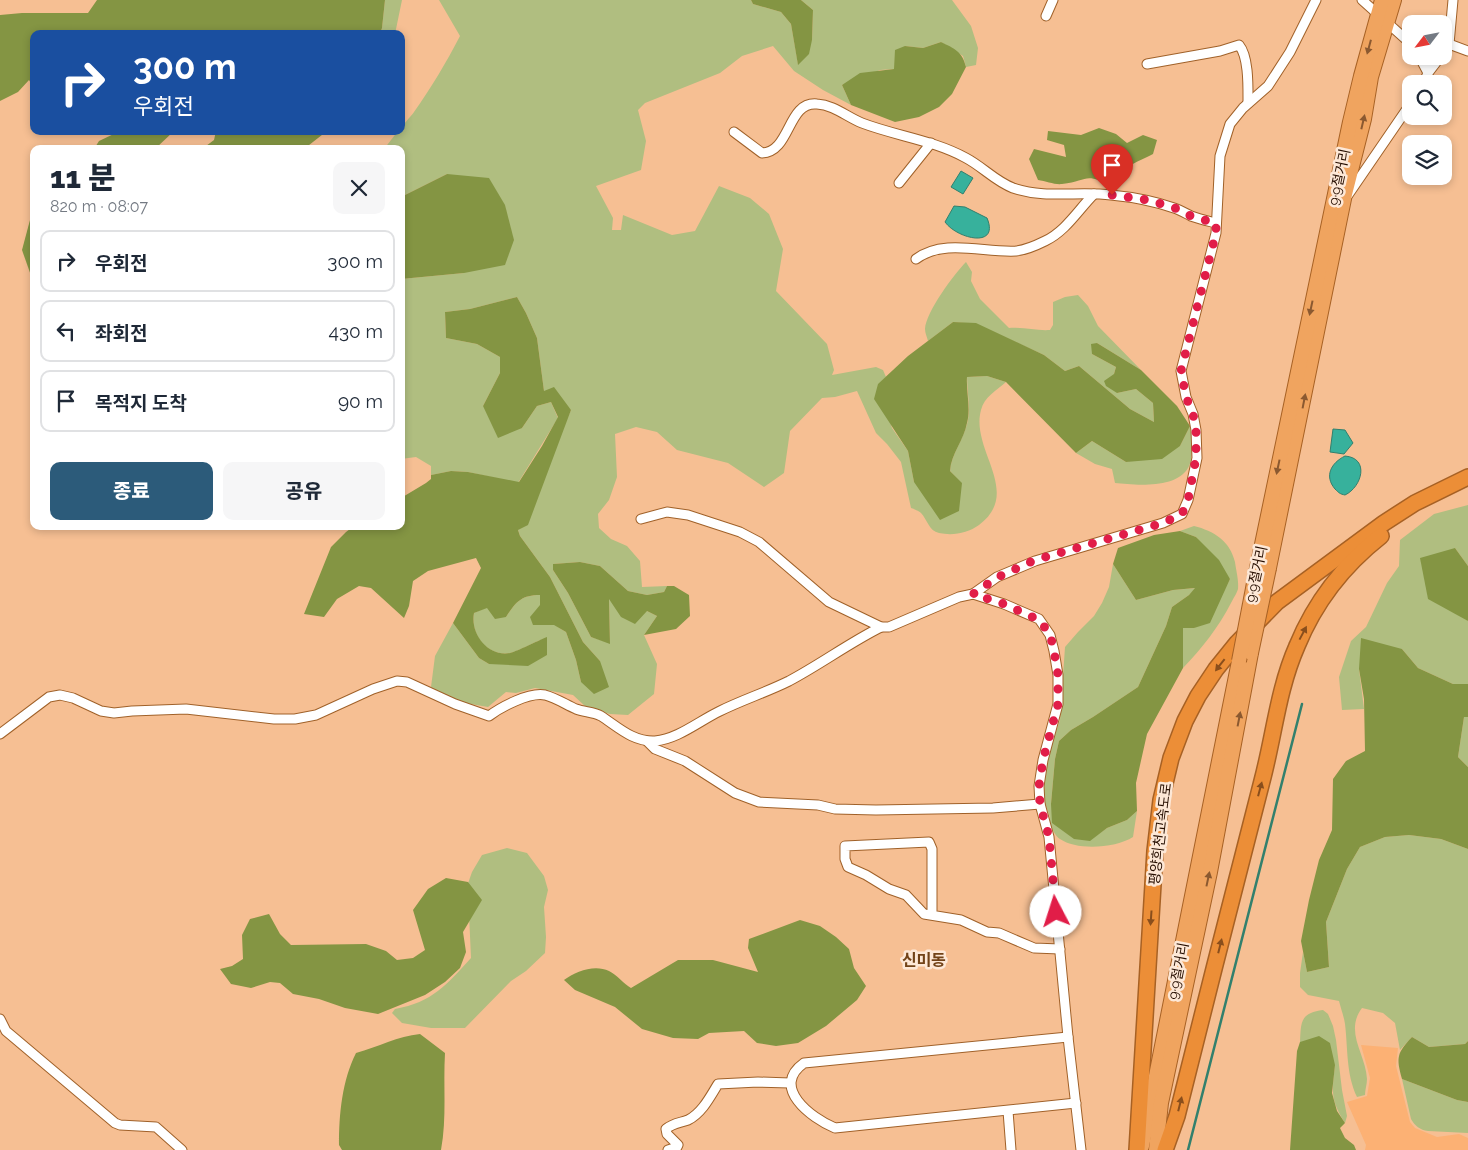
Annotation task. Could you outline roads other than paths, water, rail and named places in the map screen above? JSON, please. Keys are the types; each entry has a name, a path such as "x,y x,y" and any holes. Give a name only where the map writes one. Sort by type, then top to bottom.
{"highway":[{"name":"9·9절거리","path":"1141,1150 1238,661 1348,132 1382,11 1394,0"},
{"name":"9·9절거리","path":"1156,1150 1161,1103 1210,872 1251,653 1344,201 1364,119 1382,11"},
{"name":"평양희천고속도로","path":"1137,1150 1156,850 1161,800 1171,758 1185,721 1198,696 1216,669 1237,643 1277,602 1384,523 1407,508 1468,477"},
{"path":"1165,1150 1177,1116 1267,761 1288,668 1297,644 1315,610 1335,580 1361,554 1400,520 1468,484"}],"street":[{"path":"1046,16 1053,0"},
{"path":"641,519 667,512 688,516 740,532 758,542 829,602 881,627 890,627 973,594 998,577 1035,560 1163,523 1182,514 1188,500 1196,458 1196,430 1193,414 1186,397 1181,371 1216,233 1220,156 1230,124 1268,86 1290,52 1316,0"},
{"path":"1362,0 1382,11 1402,34"},
{"path":"1451,15 1453,0"},
{"path":"1147,64 1220,51 1239,45 1244,50 1248,104"},
{"path":"1452,49 1468,52"},
{"path":"1424,65 1428,73 1434,65"},
{"path":"734,132 762,153 767,153 781,142 798,112 809,104 830,106 863,123 948,149 968,159 1002,184 1015,189 1040,194 1112,195 1148,200 1175,208 1193,217 1216,223"},
{"path":"1344,201 1402,115"},
{"path":"899,183 931,143"},
{"path":"916,259 924,252 947,248 1019,251 1045,242 1064,229 1094,194"},
{"path":"973,594 995,600 1039,620 1050,634 1054,651 1058,675 1058,704 1043,760 1039,786 1040,804 1049,837 1068,1038 1081,1150"},
{"path":"0,734 49,697 60,695 73,698 101,711 114,713 132,710 186,709 274,719 295,719 316,715 397,680 407,682 455,704 489,716 511,702 542,694 558,699 585,712 598,715 632,737 647,741 671,738 719,711 786,682 811,669 852,642 881,627"},
{"path":"647,741 656,749 685,761 735,793 758,802 818,805 834,809 876,810 993,808 1040,804"},
{"path":"932,915 932,849 929,842 846,846 845,859 848,866 889,889 906,895 920,911 932,915 961,920 987,932 999,933 1034,948 1060,950"},
{"path":"0,1019 6,1031 115,1123 120,1125 156,1127 182,1150"},
{"path":"1068,1038 804,1063 792,1074 790,1082 802,1107 826,1124 836,1128 1076,1103"},
{"path":"668,1150 678,1145 667,1134 666,1129 671,1125 693,1117 718,1084 790,1082"},
{"path":"1008,1111 1011,1150"}],"water":[{"path":"961,171 973,178 963,194 951,187"},
{"path":"954,206 965,207 987,218 988,234 975,238 958,233 951,228 945,222"},
{"path":"1333,429 1345,430 1353,443 1344,454 1330,452"},
{"path":"1345,456 1353,458 1358,462 1361,473 1356,486 1345,495 1335,489 1330,475 1336,462"}],"waterway":[{"path":"1188,1150 1302,704"}],"district":[{"name":"신미동","path":"924,960"}]}
